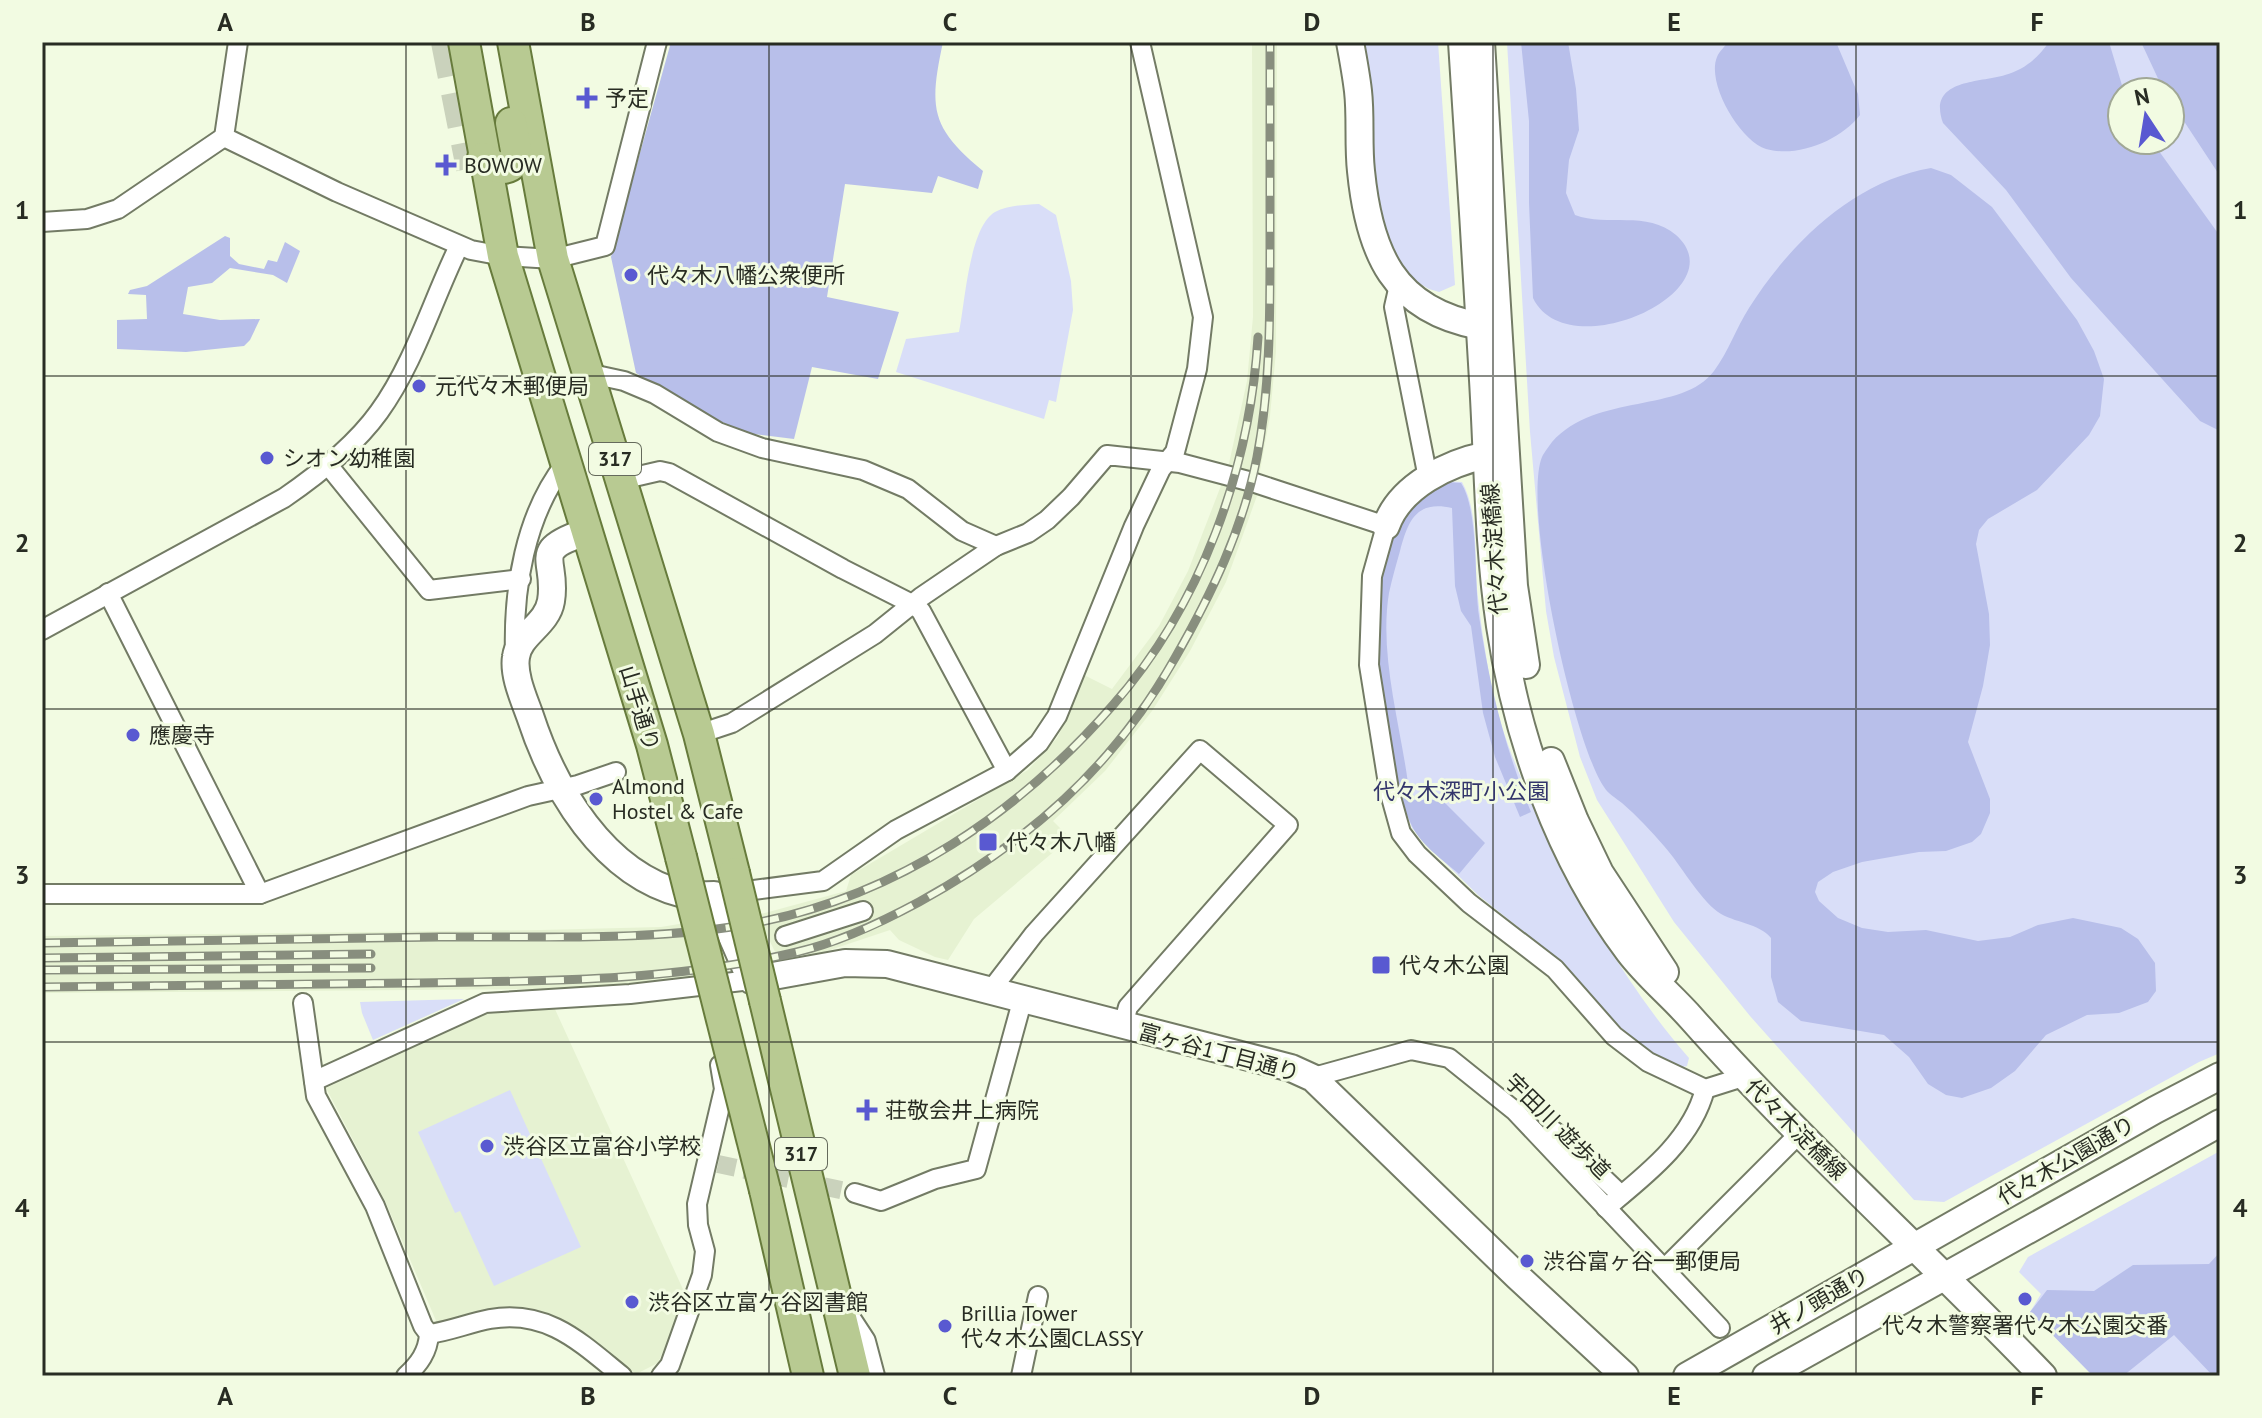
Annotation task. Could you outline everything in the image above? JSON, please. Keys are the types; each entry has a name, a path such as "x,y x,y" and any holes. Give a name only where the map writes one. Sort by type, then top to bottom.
{"main road":[{"name":"山手通り","path":"464,42 503,256 652,745 772,1188 778,1254 808,1376"},
{"path":"483,158 504,169 515,162 517,156 504,90 506,42"},
{"name":"317","path":"513,42 553,259 699,734 724,884 758,991 777,1099 830,1273 855,1376"},
{"path":"772,1188 759,1111 777,1099"},
{"path":"830,1273 824,1304 840,1376"}],"street":[{"path":"42,222 87,219 118,209 224,137 238,42"},
{"path":"224,137 459,246 503,256 553,259 605,246 657,42"},
{"path":"565,464 551,481 536,510 521,579 514,628 519,678 533,725 561,787 603,845 641,875 686,894 724,884 823,881 896,830 1007,771 1039,743 1057,716 1134,526 1161,469 1175,452 1197,369 1203,317 1140,42"},
{"path":"1350,42 1358,91 1361,171 1369,221 1379,251 1399,285 1421,305 1443,317 1480,326"},
{"name":"代々木淀橋線","path":"1462,42 1500,626 1509,674 1539,780 1558,829 1605,916 1646,974 1682,1008 1743,1077 1914,1246"},
{"name":"代々木淀橋線","path":"1481,42 1512,560 1520,638 1528,678 1544,737 1575,821 1600,873 1663,968 1682,1008"},
{"path":"42,630 284,498 328,465 383,406 422,333 459,246"},
{"path":"1399,285 1394,307 1428,478"},
{"path":"587,373 624,381 655,394 718,432 762,448 863,470 908,489 962,531 996,546"},
{"path":"699,734 732,723 875,634 921,597 996,546 1028,533 1047,520 1107,455 1168,462 1252,482 1386,526"},
{"path":"1487,455 1470,458 1428,478 1407,493 1391,511 1372,576 1369,665 1390,792 1401,833 1417,854 1469,903 1555,969 1614,1036 1648,1062 1705,1089 1743,1077"},
{"path":"328,465 429,590 521,579"},
{"path":"621,480 660,471 669,473 914,605 921,611 1007,771"},
{"path":"516,658 520,645 548,611 552,591 548,562 553,549 558,542 586,532"},
{"path":"108,593 260,894"},
{"path":"991,990 1034,934 1200,750 1288,825 1128,1007 1123,1025"},
{"path":"42,894 260,894 528,796 616,772"},
{"path":"785,936 821,927 863,911"},
{"name":"富ヶ谷1丁目通り","path":"758,991 845,963 887,964 1291,1068 1313,1078 1625,1376"},
{"path":"314,1081 485,1003 709,986 758,991"},
{"path":"661,1376 670,1365 702,1275 705,1251 698,1225 697,1204 711,1163 724,1089 709,986"},
{"path":"855,1193 881,1201 935,1179 976,1169 1023,998"},
{"path":"303,1003 316,1096 375,1206 423,1326 429,1334 428,1348 406,1376"},
{"name":"宇田川 遊歩道","path":"1321,1075 1411,1050 1449,1058 1515,1111 1614,1201 1665,1268 1720,1328"},
{"name":"代々木公園通り","path":"1914,1246 2220,1076"},
{"path":"1554,1131 1614,1201 1679,1144 1705,1089"},
{"name":"代々木公園通り","path":"1945,1276 2220,1123"},
{"path":"1665,1268 1800,1133"},
{"path":"1914,1246 2043,1376"},
{"name":"井ノ頭通り","path":"1687,1376 1914,1246"},
{"name":"井ノ頭通り","path":"1766,1376 1945,1276"},
{"path":"1021,1376 1038,1296"},
{"path":"839,1306 862,1342 871,1376"},
{"path":"429,1334 515,1316 546,1322 576,1339 622,1376"}],"shaded area":[{"path":"671,42 943,42 936,84 938,115 952,142 983,171 978,189 938,176 932,193 845,184 827,297 899,312 878,379 812,367 794,439 746,433 703,413 636,373 611,257"},
{"path":"1252,42 1277,42 1276,351 1270,416 1259,476 1228,468 1247,381 1253,317"},
{"path":"1521,42 1568,42 1579,130 1569,160 1566,193 1575,215 1600,220 1640,221 1665,227 1676,235 1689,257 1685,278 1667,298 1641,314 1610,324 1579,326 1551,318 1533,298 1529,121"},
{"path":"1728,42 1836,42 1858,94 1860,115 1842,132 1805,149 1778,151 1756,144 1736,123 1716,81 1717,57"},
{"path":"2049,42 2109,42 2119,76 2106,76 2106,156 2162,156 2220,236 2220,431 2200,421 2071,278 2006,190 1943,123 1940,109 1942,98 1949,91 1970,82 2005,75 2024,67"},
{"path":"2141,42 2220,42 2220,176 2186,124 2186,76 2157,76"},
{"path":"1931,168 1951,175 1992,207 2077,320 2094,351 2104,379 2100,416 2089,435 2037,490 1988,519 1979,530 1976,544 1989,614 1990,645 1968,742 1990,799 1990,813 1981,834 1972,842 1946,851 1919,852 1862,862 1833,872 1818,882 1815,892 1819,901 1838,918 1862,928 1888,932 1926,930 1978,941 2010,937 2038,925 2073,918 2121,928 2138,939 2155,963 2156,991 2148,1002 2119,1013 2087,1015 2046,1035 2015,1071 1991,1088 1962,1098 1946,1095 1928,1084 1909,1057 1884,1035 1801,1021 1778,1002 1771,977 1771,938 1760,929 1724,916 1711,906 1654,835 1606,789 1592,762 1565,676 1539,523 1538,483 1542,457 1552,442 1571,426 1592,416 1682,393 1700,384 1714,371 1765,284 1826,218 1876,186"},
{"path":"225,236 230,238 230,256 239,264 264,269 268,260 277,262 285,242 300,251 287,283 273,275 230,268 212,283 188,287 183,314 220,320 260,319 250,340 244,346 186,352 117,349 117,320 147,319 146,295 128,294 130,290 147,286"},
{"path":"1446,482 1461,483 1467,495 1475,546 1479,616 1488,666 1506,740 1531,812 1520,817 1495,757 1483,713 1471,626 1461,611 1455,586 1452,508 1430,507 1410,522 1389,593 1386,618 1389,671 1410,800 1442,800 1485,843 1459,874 1421,840 1404,807 1386,729 1376,648 1381,584 1400,519 1414,500"},
{"path":"1222,483 1258,493 1226,582 1190,651 1152,711 1105,771 1053,821 1070,838 974,919 948,960 899,940 890,930 782,966 757,915 846,891 851,875 1028,770 1057,738 1084,675 1112,689 1159,626 1188,571"},
{"path":"691,922 714,976 603,987 543,989 42,993 42,936 540,930 661,927"},
{"name":"渋谷区立富谷小学校","path":"554,1007 687,1298 658,1363 636,1374 568,1323 524,1307 488,1309 437,1323 386,1203 326,1088 487,1014"},
{"path":"2220,1252 2220,1376 2213,1376 2174,1335 2123,1376 2093,1376 2030,1312 2047,1290 2094,1291 2133,1265 2209,1264"}],"green space":[{"path":"1362,42 1438,42 1455,285 1439,292 1410,278 1394,257 1375,207"},
{"path":"1507,42 2220,42 2220,1053 1944,1202 1914,1200 1750,1016 1674,922 1597,800 1580,757 1554,657 1546,611 1530,432"},
{"path":"1039,204 1056,215 1071,281 1073,310 1056,402 1049,400 1044,419 896,372 906,339 959,332 974,249 986,220 1005,208"},
{"name":"代々木深町小公園","path":"1445,481 1462,482 1471,507 1478,601 1490,680 1516,767 1599,931 1632,984 1689,1058 1687,1066 1679,1068 1640,1047 1614,1024 1564,964 1478,895 1412,828 1400,798 1380,695 1375,625 1379,590 1394,534"},
{"path":"464,999 373,1040 360,1002"},
{"path":"510,1090 581,1247 494,1286 460,1211 455,1213 418,1132"},
{"path":"2220,1151 2220,1376 2093,1376 2030,1312 2041,1294 2019,1272 2028,1257"}],"tunnel":[{"path":"448,42 473,168"},
{"path":"718,1164 855,1193"}],"railway":[{"path":"42,987 556,980 653,974 749,962 813,948 875,924 959,879 1032,827 1095,768 1151,698 1201,610 1224,561 1251,484 1265,406 1268,354 1270,42"},
{"path":"42,943 597,937 677,933 755,923 807,910 858,893 906,871 996,814 1037,781 1113,705 1172,624 1216,533 1232,485 1253,387 1258,337"},
{"path":"42,958 371,954"},
{"path":"42,970 371,968"}],"place":[{"name":"予定","path":"587,98"},
{"name":"BOWOW","path":"446,165"},
{"name":"代々木八幡公衆便所","path":"631,275"},
{"name":"元代々木郵便局","path":"419,386"},
{"name":"シオン幼稚園","path":"267,458"},
{"name":"應慶寺","path":"133,735"},
{"name":"Almond Hostel & Cafe","path":"596,799"},
{"name":"代々木八幡","path":"988,842"},
{"name":"代々木公園","path":"1381,965"},
{"name":"荘敬会井上病院","path":"867,1110"},
{"name":"渋谷区立富谷小学校","path":"487,1146"},
{"name":"渋谷富ヶ谷一郵便局","path":"1527,1261"},
{"name":"代々木警察署代々木公園交番","path":"2025,1299"},
{"name":"渋谷区立富ケ谷図書館","path":"632,1302"},
{"name":"Brillia Tower 代々木公園CLASSY","path":"945,1326"}]}
